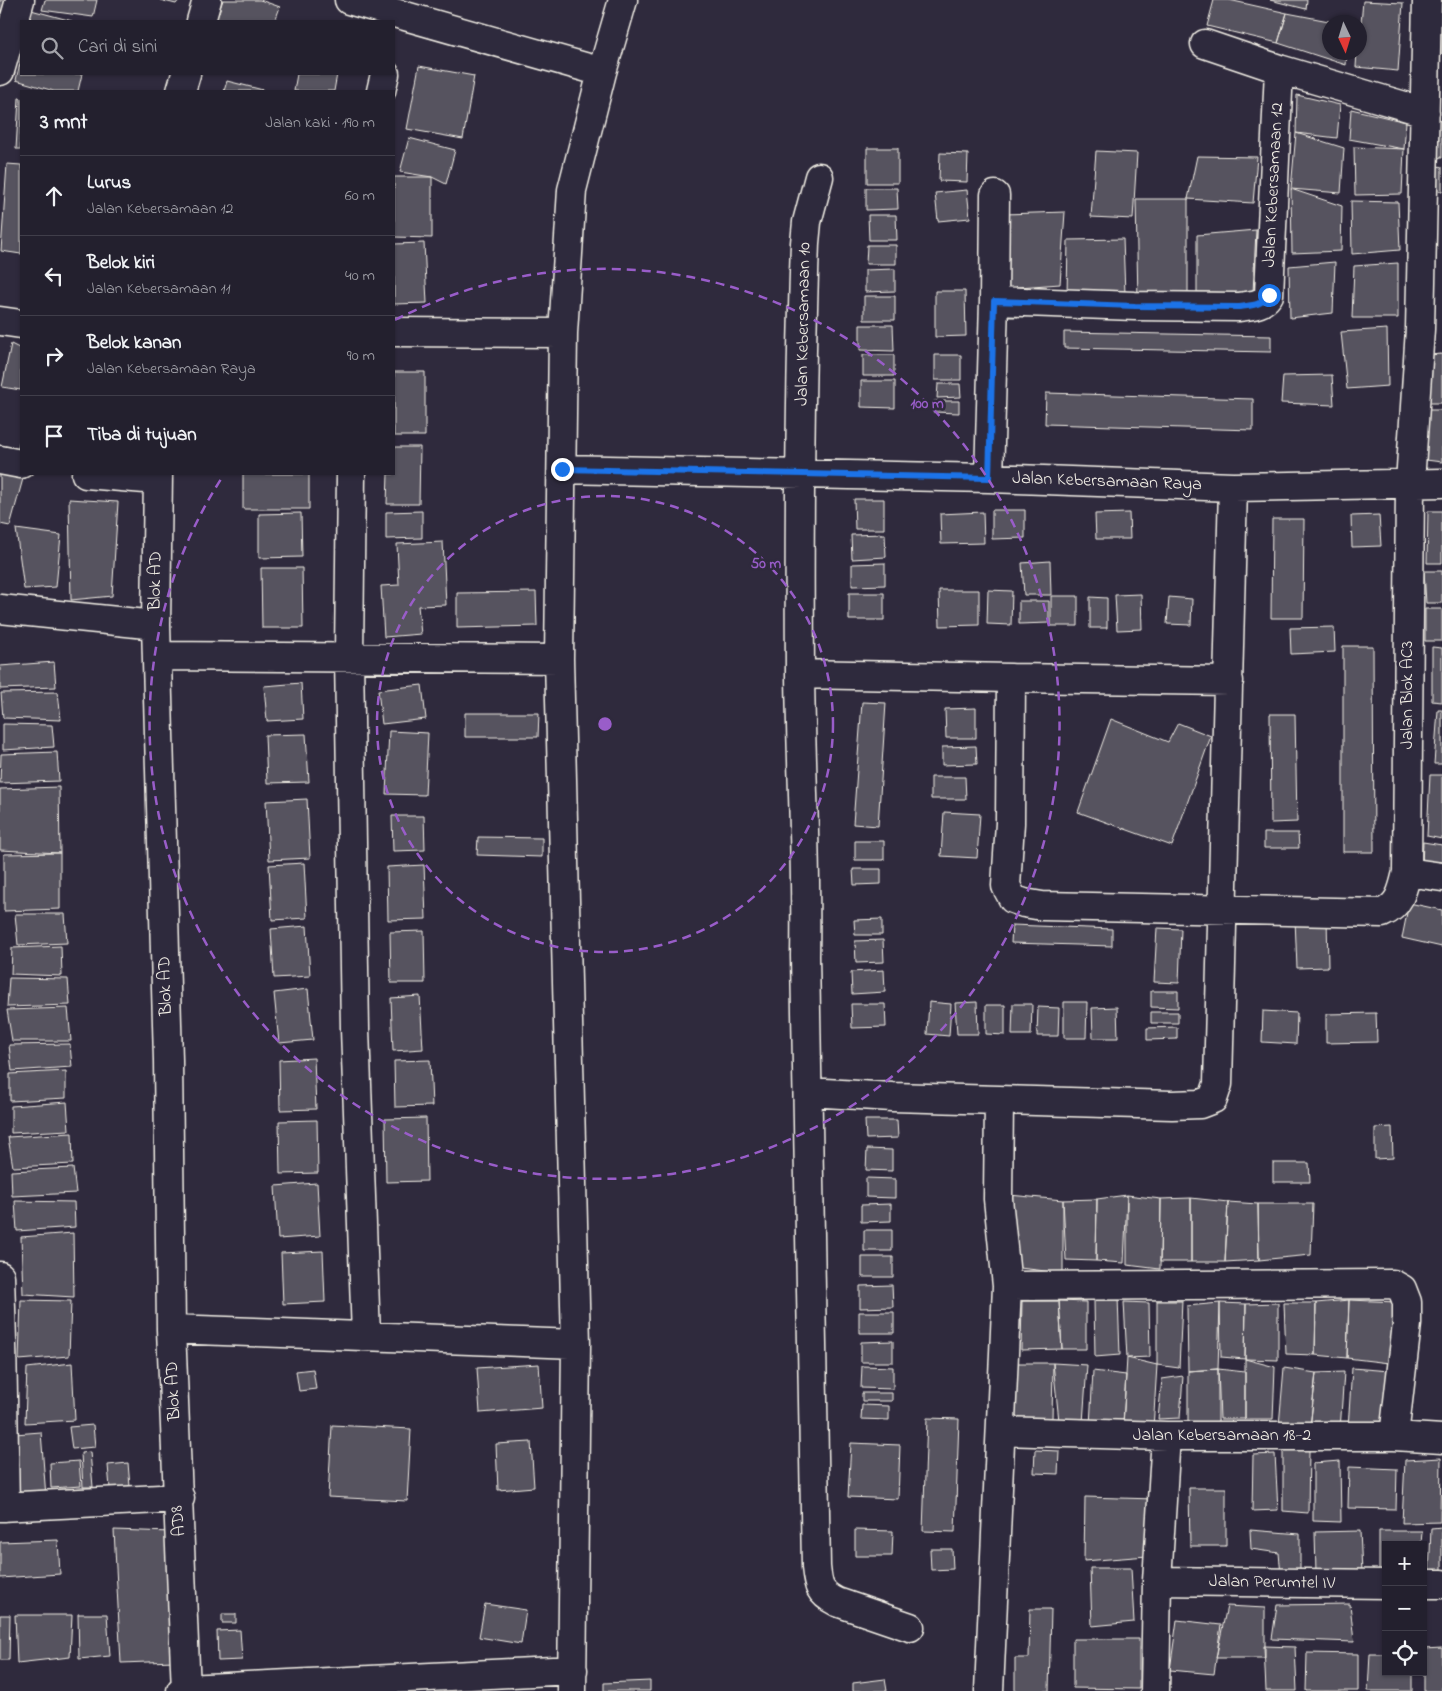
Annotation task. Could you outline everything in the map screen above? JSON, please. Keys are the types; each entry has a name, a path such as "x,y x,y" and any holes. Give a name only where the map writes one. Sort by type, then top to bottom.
{"street":[{"path":"0,71 20,0"},
{"path":"201,20 207,0"},
{"path":"349,0 398,17 602,72"},
{"path":"185,1690 573,1680 576,1344 559,659 563,333 572,190 602,72 623,0"},
{"name":"Jalan Blok AC3","path":"1011,678 1010,823 1006,886 1014,899 1042,906 1223,908 1382,913 1394,906 1398,901 1407,872 1410,483 1431,329 1425,112 1427,0"},
{"path":"1205,44 1279,69 1425,112"},
{"name":"Jalan Kebersamaan 12","path":"994,301 1135,306 1239,307 1256,305 1263,302 1269,295 1279,69"},
{"path":"181,90 186,75"},
{"path":"381,90 385,75"},
{"name":"Jalan Kebersamaan 10","path":"819,176 807,222 805,243 800,674 806,893 805,956 816,1557 819,1587 828,1598 910,1628"},
{"path":"989,478 995,195"},
{"path":"0,321 20,324"},
{"path":"395,332 563,333"},
{"path":"0,460 20,464"},
{"name":"Jalan Kebersamaan Raya","path":"562,469 989,478 1233,487 1442,483"},
{"path":"110,475 158,477"},
{"path":"351,475 349,656 355,1030 366,1336"},
{"name":"Blok AD","path":"158,477 156,625 168,1060 171,1329 180,1498"},
{"path":"808,1092 892,1098 1172,1105 1200,1104 1213,1099 1218,1084 1233,487"},
{"path":"0,609 156,625"},
{"path":"157,656 559,659"},
{"path":"800,674 1229,681"},
{"path":"1407,872 1442,877"},
{"path":"989,1691 1007,1286 998,1199 999,1100"},
{"path":"0,1276 2,1507"},
{"path":"1007,1286 1393,1284 1402,1289 1407,1302 1407,1324 1394,1436"},
{"path":"171,1329 576,1344"},
{"name":"Jalan Kebersamaan 18-2","path":"1001,1431 1166,1436 1394,1436 1442,1439"},
{"path":"1155,1691 1157,1581 1166,1436"},
{"name":"AD8","path":"2,1507 180,1498 185,1690"},
{"name":"Jalan Perumtel IV","path":"1157,1581 1382,1584"},
{"path":"1427,1584 1442,1584"}],"building":[{"path":"0,0 7,0 0,29"},
{"path":"45,0 97,0 93,17 42,10"},
{"path":"160,0 179,0 176,4"},
{"path":"223,0 260,0 280,7 275,20 215,20"},
{"path":"1214,0 1229,0 1287,13 1278,43 1207,26"},
{"path":"1270,0 1307,0 1306,9"},
{"path":"1439,0 1442,0 1442,54 1437,54"},
{"path":"1363,1 1403,3 1398,71 1356,67 1356,60 1367,60 1367,15 1362,15"},
{"path":"31,10 68,20 27,20"},
{"path":"1287,13 1322,20 1322,57 1278,43"},
{"path":"1331,60 1346,60 1346,65"},
{"path":"20,63 20,75 82,75 78,90 51,90 16,80"},
{"path":"419,66 474,76 463,139 407,129"},
{"path":"297,75 337,75 334,90 294,90"},
{"path":"227,81 263,90 224,90"},
{"path":"1297,95 1340,105 1337,138 1296,133"},
{"path":"19,98 20,98 20,149 16,149"},
{"path":"1351,109 1406,122 1404,149 1349,139"},
{"path":"1435,119 1442,121 1442,158 1432,157"},
{"path":"1296,133 1344,148 1341,193 1291,189"},
{"path":"409,138 455,150 446,184 432,177 400,172"},
{"path":"1354,147 1404,149 1402,194 1355,195"},
{"path":"867,148 898,148 898,183 867,183"},
{"path":"1096,151 1137,153 1133,219 1091,217"},
{"path":"940,153 968,154 967,182 939,181"},
{"path":"1197,156 1257,157 1253,203 1188,199"},
{"path":"7,164 20,165 20,254 1,251"},
{"path":"1434,165 1442,167 1442,191 1432,190"},
{"path":"395,177 432,177 432,238 395,237"},
{"path":"866,188 897,188 898,209 866,210"},
{"path":"1291,189 1342,206 1341,251 1292,253"},
{"path":"967,190 970,218 938,221 935,193"},
{"path":"1136,199 1188,199 1188,303 1138,301"},
{"path":"1351,201 1398,202 1400,250 1352,254"},
{"path":"1065,212 1060,284 1005,288 1005,214"},
{"path":"868,215 896,215 897,240 869,240"},
{"path":"1256,230 1253,293 1197,292 1197,235"},
{"path":"1123,239 1125,294 1067,296 1068,240"},
{"path":"424,243 427,303 395,304 395,244"},
{"path":"867,245 896,245 896,264 866,264"},
{"path":"1335,262 1333,313 1290,318 1289,266"},
{"path":"1398,263 1398,318 1352,318 1354,266"},
{"path":"895,269 895,291 865,292 865,270"},
{"path":"935,291 965,291 966,336 935,337"},
{"path":"864,296 895,296 895,320 864,320"},
{"path":"860,325 893,325 894,351 860,350"},
{"path":"1387,329 1388,386 1347,389 1341,332"},
{"path":"1064,332 1271,336 1271,352 1064,348"},
{"path":"11,344 20,348 20,390 2,387"},
{"path":"1442,354 1442,403 1427,403 1429,355"},
{"path":"863,355 894,355 894,376 863,376"},
{"path":"935,355 961,355 961,380 935,380"},
{"path":"395,372 425,372 425,436 395,436"},
{"path":"1332,375 1334,405 1281,403 1283,376"},
{"path":"861,381 895,381 895,408 861,407"},
{"path":"938,384 960,384 961,397 937,398"},
{"path":"1046,393 1253,399 1253,430 1045,424"},
{"path":"934,401 959,401 959,413 933,412"},
{"path":"1428,410 1442,410 1442,462 1426,460"},
{"path":"395,447 420,447 419,504 387,504 388,475 395,475"},
{"path":"0,469 24,475 10,526 0,524"},
{"path":"243,475 309,475 309,509 243,509"},
{"path":"69,499 118,502 112,596 71,600"},
{"path":"854,499 884,499 884,529 855,529"},
{"path":"992,510 1025,510 1025,538 992,539"},
{"path":"422,511 422,538 386,539 386,512"},
{"path":"1428,511 1442,511 1442,563 1427,563"},
{"path":"983,512 984,543 941,544 940,514"},
{"path":"301,513 302,557 259,558 259,514"},
{"path":"1129,513 1130,539 1096,539 1095,514"},
{"path":"1379,515 1381,546 1352,547 1351,516"},
{"path":"1272,519 1304,519 1303,618 1271,618"},
{"path":"16,529 61,535 56,587 24,589"},
{"path":"885,534 886,557 852,559 851,535"},
{"path":"443,542 446,605 418,606 421,634 384,637 381,586 399,585 397,544"},
{"path":"1050,561 1051,595 1024,595 1022,563"},
{"path":"885,563 885,585 852,586 852,564"},
{"path":"261,568 302,568 303,628 262,628"},
{"path":"1424,571 1442,571 1442,603 1426,603"},
{"path":"939,590 979,590 979,625 940,626"},
{"path":"988,590 1012,591 1011,625 987,624"},
{"path":"536,592 537,626 457,628 457,593"},
{"path":"849,593 884,593 884,620 849,620"},
{"path":"1141,594 1142,629 1117,630 1115,595"},
{"path":"1051,596 1078,596 1078,626 1051,626"},
{"path":"1090,597 1107,598 1107,628 1090,628"},
{"path":"1169,597 1192,599 1191,625 1167,624"},
{"path":"1019,601 1049,601 1049,623 1019,624"},
{"path":"1425,609 1442,609 1442,641 1425,641"},
{"path":"1334,627 1335,652 1291,654 1290,628"},
{"path":"1343,646 1373,646 1374,852 1343,852"},
{"path":"1432,647 1442,648 1442,702 1432,701"},
{"path":"54,662 56,687 0,689 0,666"},
{"path":"301,683 303,719 267,721 264,686"},
{"path":"422,685 426,719 382,724 378,690"},
{"path":"58,692 61,720 3,718 1,693"},
{"path":"862,702 886,703 878,826 853,824"},
{"path":"976,708 976,738 946,738 945,709"},
{"path":"1438,710 1442,710 1442,764 1434,764"},
{"path":"465,713 539,713 538,737 465,737"},
{"path":"1270,714 1295,714 1297,822 1271,823"},
{"path":"1111,719 1168,742 1178,723 1211,736 1172,846 1078,812"},
{"path":"3,724 52,725 54,747 3,750"},
{"path":"389,731 428,733 425,795 386,794"},
{"path":"306,734 309,782 267,783 265,735"},
{"path":"976,746 977,764 942,765 942,747"},
{"path":"57,752 59,781 0,783 1,754"},
{"path":"1430,775 1442,775 1442,839 1427,836"},
{"path":"931,777 965,777 966,799 931,799"},
{"path":"59,787 60,853 0,850 0,789"},
{"path":"307,799 310,858 269,860 266,801"},
{"path":"944,812 980,814 977,858 941,856"},
{"path":"392,816 424,816 425,850 393,851"},
{"path":"1264,833 1298,833 1299,848 1264,848"},
{"path":"478,837 542,838 542,857 477,855"},
{"path":"855,841 884,841 884,860 855,860"},
{"path":"1423,842 1442,845 1442,872 1422,866"},
{"path":"60,853 60,909 4,911 4,854"},
{"path":"304,863 307,918 272,920 269,865"},
{"path":"424,865 426,919 388,920 387,867"},
{"path":"853,869 881,869 881,884 854,885"},
{"path":"1409,903 1442,910 1442,947 1402,938"},
{"path":"15,914 65,914 67,943 18,945"},
{"path":"1327,918 1328,967 1297,968 1295,919"},
{"path":"882,919 882,935 855,935 854,920"},
{"path":"1012,925 1112,929 1112,946 1011,943"},
{"path":"307,926 310,976 274,978 271,929"},
{"path":"1157,928 1181,929 1179,983 1154,982"},
{"path":"424,931 425,983 391,983 390,932"},
{"path":"883,940 884,962 856,963 855,941"},
{"path":"61,946 62,976 11,974 12,948"},
{"path":"884,970 885,992 852,994 851,972"},
{"path":"9,978 68,979 70,1005 7,1007"},
{"path":"308,989 313,1040 279,1043 274,993"},
{"path":"1151,991 1178,991 1178,1008 1151,1007"},
{"path":"420,996 423,1049 393,1051 391,998"},
{"path":"929,1002 951,1004 949,1036 927,1034"},
{"path":"977,1002 978,1034 957,1034 955,1003"},
{"path":"1064,1002 1087,1002 1086,1038 1064,1038"},
{"path":"851,1004 885,1004 886,1027 852,1028"},
{"path":"1013,1004 1032,1004 1031,1035 1012,1035"},
{"path":"986,1005 1005,1005 1005,1035 986,1034"},
{"path":"1038,1007 1059,1008 1058,1036 1037,1036"},
{"path":"1117,1007 1118,1038 1093,1038 1092,1008"},
{"path":"68,1008 71,1041 12,1041 7,1010"},
{"path":"1263,1011 1297,1013 1296,1044 1262,1042"},
{"path":"1151,1012 1178,1012 1178,1023 1151,1023"},
{"path":"1376,1013 1377,1042 1326,1043 1326,1014"},
{"path":"1177,1027 1177,1039 1147,1040 1147,1028"},
{"path":"70,1044 72,1067 12,1071 9,1045"},
{"path":"314,1058 316,1109 280,1110 279,1060"},
{"path":"430,1060 432,1106 395,1107 394,1061"},
{"path":"66,1071 66,1098 10,1101 10,1074"},
{"path":"67,1102 69,1130 11,1133 11,1106"},
{"path":"426,1118 427,1181 386,1182 385,1119"},
{"path":"317,1120 318,1173 280,1174 279,1121"},
{"path":"865,1120 897,1120 898,1138 866,1139"},
{"path":"1392,1127 1393,1158 1375,1159 1375,1128"},
{"path":"72,1133 73,1164 13,1167 8,1137"},
{"path":"867,1149 892,1150 892,1171 866,1170"},
{"path":"1273,1163 1309,1163 1310,1182 1273,1182"},
{"path":"73,1168 76,1193 12,1196 11,1171"},
{"path":"866,1178 895,1179 895,1198 866,1197"},
{"path":"317,1183 320,1236 278,1239 275,1186"},
{"path":"1009,1195 1063,1200 1063,1273 1011,1267"},
{"path":"1127,1195 1161,1199 1160,1269 1127,1265"},
{"path":"1127,1195 1124,1263 1096,1261 1097,1199"},
{"path":"1191,1198 1228,1202 1225,1262 1191,1262"},
{"path":"1191,1198 1191,1262 1160,1262 1161,1199"},
{"path":"1097,1199 1096,1261 1066,1260 1063,1200"},
{"path":"15,1201 74,1202 75,1227 17,1231"},
{"path":"1228,1202 1258,1204 1259,1260 1225,1262"},
{"path":"891,1204 891,1221 861,1222 861,1205"},
{"path":"1258,1204 1313,1204 1311,1255 1259,1260"},
{"path":"864,1230 892,1230 892,1251 864,1251"},
{"path":"73,1233 74,1297 23,1294 21,1237"},
{"path":"323,1251 325,1302 283,1304 281,1253"},
{"path":"862,1257 893,1257 893,1277 862,1277"},
{"path":"892,1285 893,1307 860,1308 860,1286"},
{"path":"1118,1297 1120,1355 1095,1357 1094,1300"},
{"path":"21,1300 71,1301 69,1356 19,1360"},
{"path":"1349,1300 1397,1302 1389,1363 1347,1358"},
{"path":"1349,1300 1347,1358 1315,1355 1316,1303"},
{"path":"1022,1301 1059,1301 1062,1349 1021,1350"},
{"path":"1059,1301 1086,1302 1086,1349 1062,1349"},
{"path":"1157,1301 1182,1301 1179,1368 1157,1365"},
{"path":"1124,1302 1149,1303 1150,1357 1127,1358"},
{"path":"1220,1303 1246,1304 1245,1359 1221,1357"},
{"path":"1220,1303 1218,1369 1188,1371 1187,1306"},
{"path":"1278,1303 1278,1360 1245,1359 1246,1304"},
{"path":"1284,1303 1316,1303 1315,1355 1286,1354"},
{"path":"859,1312 894,1312 894,1333 859,1333"},
{"path":"893,1341 893,1362 861,1362 861,1342"},
{"path":"1127,1358 1157,1365 1153,1429 1123,1425"},
{"path":"1245,1359 1275,1367 1273,1419 1245,1419"},
{"path":"72,1363 75,1420 25,1423 27,1368"},
{"path":"1012,1363 1053,1363 1052,1419 1011,1419"},
{"path":"1053,1363 1087,1365 1083,1423 1059,1421"},
{"path":"539,1364 542,1408 480,1413 477,1368"},
{"path":"862,1366 893,1367 893,1389 861,1388"},
{"path":"1284,1368 1316,1373 1310,1428 1279,1426"},
{"path":"1352,1368 1390,1371 1387,1429 1348,1428"},
{"path":"313,1369 316,1389 299,1391 296,1371"},
{"path":"1218,1369 1245,1372 1245,1419 1220,1419"},
{"path":"1218,1369 1218,1429 1188,1431 1188,1371"},
{"path":"1093,1371 1126,1375 1123,1425 1090,1426"},
{"path":"1344,1372 1340,1430 1310,1428 1316,1373"},
{"path":"1183,1376 1180,1418 1158,1419 1162,1379"},
{"path":"862,1393 892,1393 892,1401 862,1401"},
{"path":"862,1405 889,1406 889,1420 861,1419"},
{"path":"927,1418 959,1419 955,1532 923,1531"},
{"path":"93,1425 95,1447 72,1449 69,1427"},
{"path":"332,1425 411,1429 407,1501 328,1497"},
{"path":"41,1432 46,1497 20,1499 15,1434"},
{"path":"531,1442 534,1487 498,1490 496,1444"},
{"path":"851,1443 900,1445 898,1499 848,1497"},
{"path":"1283,1448 1309,1450 1308,1513 1283,1511"},
{"path":"1035,1450 1059,1451 1058,1474 1034,1473"},
{"path":"90,1452 93,1487 83,1487 81,1453"},
{"path":"1275,1454 1278,1510 1252,1511 1253,1455"},
{"path":"1441,1458 1440,1522 1402,1523 1405,1460"},
{"path":"79,1461 81,1486 51,1488 50,1463"},
{"path":"1340,1461 1341,1522 1313,1521 1313,1463"},
{"path":"128,1463 130,1487 110,1488 108,1465"},
{"path":"1349,1467 1397,1469 1396,1509 1348,1508"},
{"path":"1189,1488 1226,1488 1226,1546 1190,1546"},
{"path":"1085,1497 1155,1499 1147,1556 1084,1561"},
{"path":"1442,1527 1442,1578 1429,1578 1431,1528"},
{"path":"114,1530 171,1532 174,1661 121,1663"},
{"path":"855,1530 893,1531 892,1556 855,1556"},
{"path":"1250,1530 1300,1534 1300,1573 1281,1575 1279,1553 1251,1549"},
{"path":"1360,1531 1362,1572 1316,1573 1315,1532"},
{"path":"1379,1531 1422,1531 1421,1541 1382,1541 1382,1571 1379,1571"},
{"path":"58,1540 60,1574 0,1578 0,1542"},
{"path":"930,1549 952,1549 953,1569 931,1570"},
{"path":"1090,1568 1131,1568 1134,1622 1092,1626"},
{"path":"485,1604 526,1610 521,1644 479,1637"},
{"path":"1350,1604 1354,1642 1272,1639 1277,1605"},
{"path":"1227,1606 1265,1608 1265,1658 1216,1658"},
{"path":"1030,1609 1051,1609 1049,1691 1015,1691 1015,1658 1029,1658"},
{"path":"78,1614 107,1614 110,1656 79,1659"},
{"path":"222,1614 236,1614 236,1623 222,1623"},
{"path":"0,1615 10,1615 9,1660 0,1660"},
{"path":"15,1615 72,1615 70,1657 17,1663"},
{"path":"1177,1620 1221,1625 1214,1674 1170,1670"},
{"path":"240,1630 242,1660 218,1661 217,1631"},
{"path":"1073,1639 1139,1639 1139,1689 1073,1688"},
{"path":"1264,1646 1295,1647 1297,1691 1266,1691"},
{"path":"1442,1648 1442,1691 1424,1691 1424,1676 1427,1676 1427,1649"},
{"path":"1307,1653 1358,1654 1358,1691 1306,1691"},
{"path":"1370,1654 1382,1654 1382,1676 1412,1676 1412,1691 1368,1691"},
{"path":"885,1679 887,1691 853,1691 853,1683"},
{"path":"650,1681 650,1691 604,1691 604,1683"}],"route":[{"path":"562,469 989,478 994,301 1135,306 1239,307 1256,305 1263,302 1269,295"}]}
